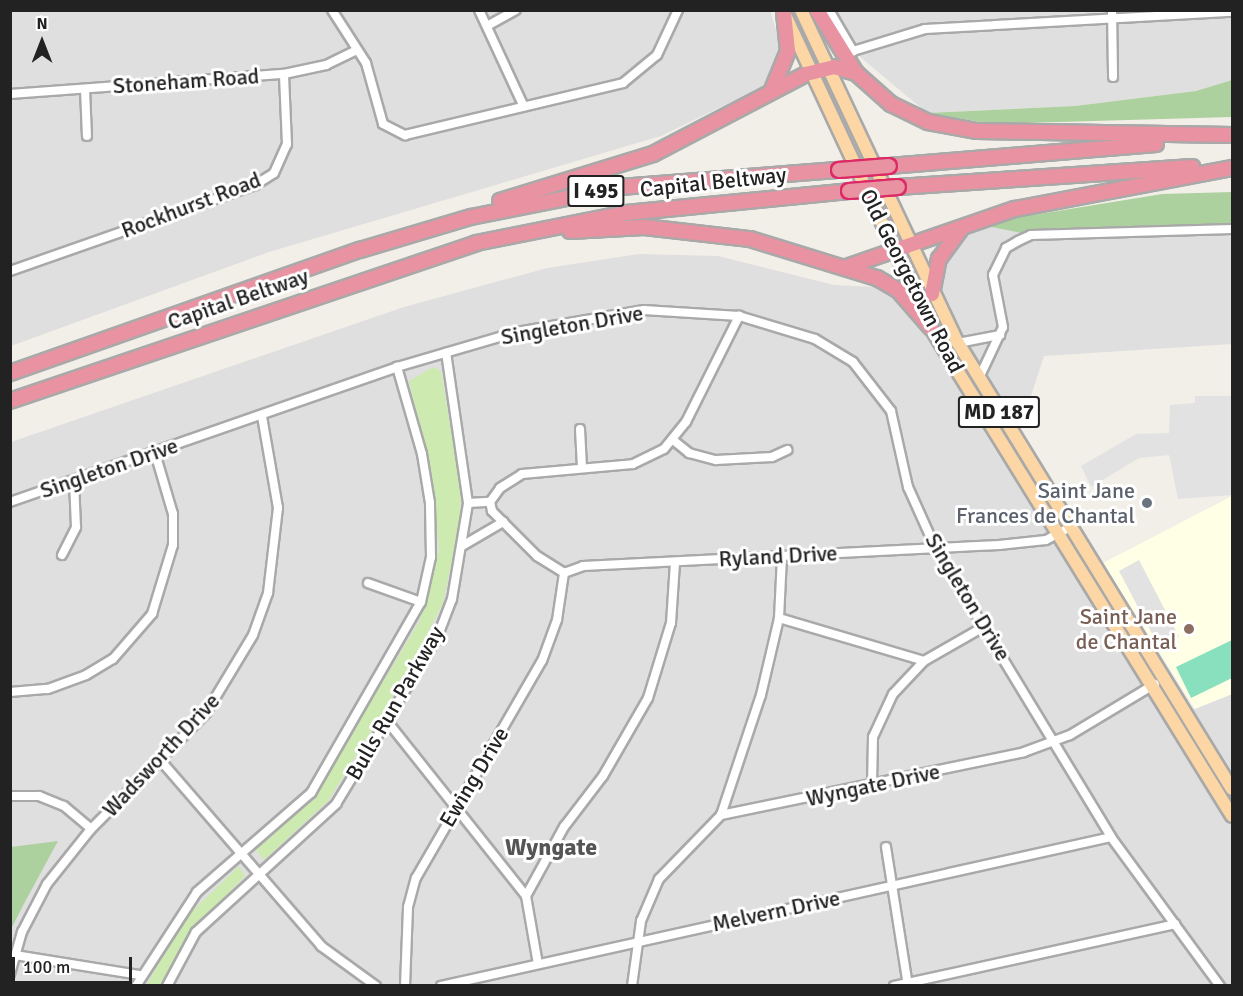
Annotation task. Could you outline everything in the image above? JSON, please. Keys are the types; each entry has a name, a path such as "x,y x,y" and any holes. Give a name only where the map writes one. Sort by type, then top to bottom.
{"highway":[{"path":"817,10 856,73 908,114 953,128 1233,136"},
{"path":"771,91 788,51 784,12"},
{"path":"360,250 468,211 621,166 685,139 771,91 811,72 827,68 856,73"},
{"name":"Capital Beltway","path":"10,373 360,250 565,196 680,181 889,166 1233,136"},
{"path":"844,267 894,253 964,226 1068,197 1233,166"},
{"name":"Capital Beltway","path":"10,401 476,243 626,213 849,190 1233,166"},
{"path":"932,294 942,253 964,226"},
{"path":"476,243 582,229 673,228 750,239 844,267 895,288 931,328"}],"main road":[{"name":"Old Georgetown Road","path":"801,10 909,247 958,343 1162,681 1233,789"},
{"name":"Old Georgetown Road","path":"784,12 894,253 931,328 1151,687 1233,816"}],"street":[{"path":"332,10 357,50 376,90 383,124 393,134 405,135 523,105 623,83 657,55 678,10"},
{"path":"479,10 523,105"},
{"path":"487,26 516,10"},
{"path":"829,10 853,51 925,29 1111,14 1233,12"},
{"path":"1111,14 1113,77"},
{"name":"Stoneham Road","path":"10,94 284,74 326,65 357,50"},
{"name":"Rockhurst Road","path":"10,271 255,185 274,172 287,144 284,74"},
{"path":"85,89 87,136"},
{"path":"979,379 989,350 1001,334 993,275 1006,248 1031,235 1233,230"},
{"name":"Singleton Drive","path":"10,502 74,482 397,367 446,352 609,314 654,310 739,316 822,343 873,384 891,411 908,487 935,548 985,626 1111,837 1220,986"},
{"path":"490,502 500,488 522,474 633,464 673,440 739,316"},
{"path":"958,343 1001,334"},
{"name":"Bulls Run Parkway","path":"168,985 196,932 336,804 437,638 462,546 468,503 446,352"},
{"name":"Bulls Run Parkway","path":"136,986 140,975 197,892 242,850 311,793 421,602 431,557 430,503 422,454 397,367"},
{"name":"Wadsworth Drive","path":"10,974 15,955 47,884 91,829 161,761 229,681 268,593 278,508 262,416"},
{"path":"580,429 582,468"},
{"path":"673,440 689,453 716,460 772,457 788,450"},
{"path":"10,692 48,688 86,675 113,659 152,615 173,545 173,514 155,453"},
{"path":"62,555 76,527 74,482"},
{"path":"468,503 490,502"},
{"path":"490,502 503,522 564,573"},
{"path":"462,546 503,522"},
{"name":"Ryland Drive","path":"564,573 583,566 1046,540 1070,528"},
{"path":"632,986 638,941 659,879 721,815 761,695 779,618 782,556"},
{"path":"526,896 564,827 603,776 648,698 671,623 675,562"},
{"name":"Ewing Drive","path":"405,986 408,907 455,804 542,661 557,620 564,573"},
{"path":"368,583 421,602"},
{"path":"779,618 924,661"},
{"path":"872,785 878,722 893,694 924,661 985,626"},
{"name":"Wyngate Drive","path":"721,815 872,785 1055,742 1162,681"},
{"path":"387,721 526,896 538,964"},
{"path":"161,761 242,850 321,946 376,986"},
{"path":"10,796 39,796 64,806 91,829"},
{"name":"Melvern Drive","path":"441,986 1111,837"},
{"path":"886,847 895,885 908,984"},
{"path":"894,986 1175,924"},
{"path":"15,955 140,975"}],"shaded area":[{"path":"770,10 782,50 764,86 661,136 269,252 11,346 11,11"},
{"path":"831,11 1232,11 1232,80 1196,91 1075,106 927,113 853,51"},
{"path":"977,224 1232,229 1232,344 1044,356 1017,439 979,379 935,285 948,252"},
{"path":"639,254 718,256 834,285 895,288 912,305 1232,816 1232,985 11,986 11,442 404,307 547,268"},
{"path":"1195,396 1232,396 1232,495 1178,499 1169,455 1139,458 1091,487 1081,466 1136,434 1169,433 1170,405 1195,403"},
{"name":"Saint Jane de Chantal","path":"1232,496 1232,694 1195,709 1103,563"},
{"path":"1139,560 1179,637 1159,647 1119,571"},
{"path":"1232,694 1232,789 1183,713"}],"green space":[{"path":"1232,80 1232,117 992,124 927,113 1075,106 1196,91"},
{"path":"1232,192 1232,229 1031,235 977,224 1162,194"},
{"path":"433,367 441,371 461,491 460,524 443,603 410,668 328,801 264,860 256,850 312,799 419,622 439,550 433,480 409,381"},
{"path":"1232,640 1232,678 1191,698 1176,667"},
{"path":"58,841 26,900 11,929 11,847"},
{"path":"239,866 245,876 194,927 161,985 146,986 182,921"}],"place":[{"name":"Saint Jane Frances de Chantal","path":"1147,503"},
{"name":"Saint Jane de Chantal","path":"1189,629"}],"district":[{"name":"Wyngate","path":"551,848"}]}
